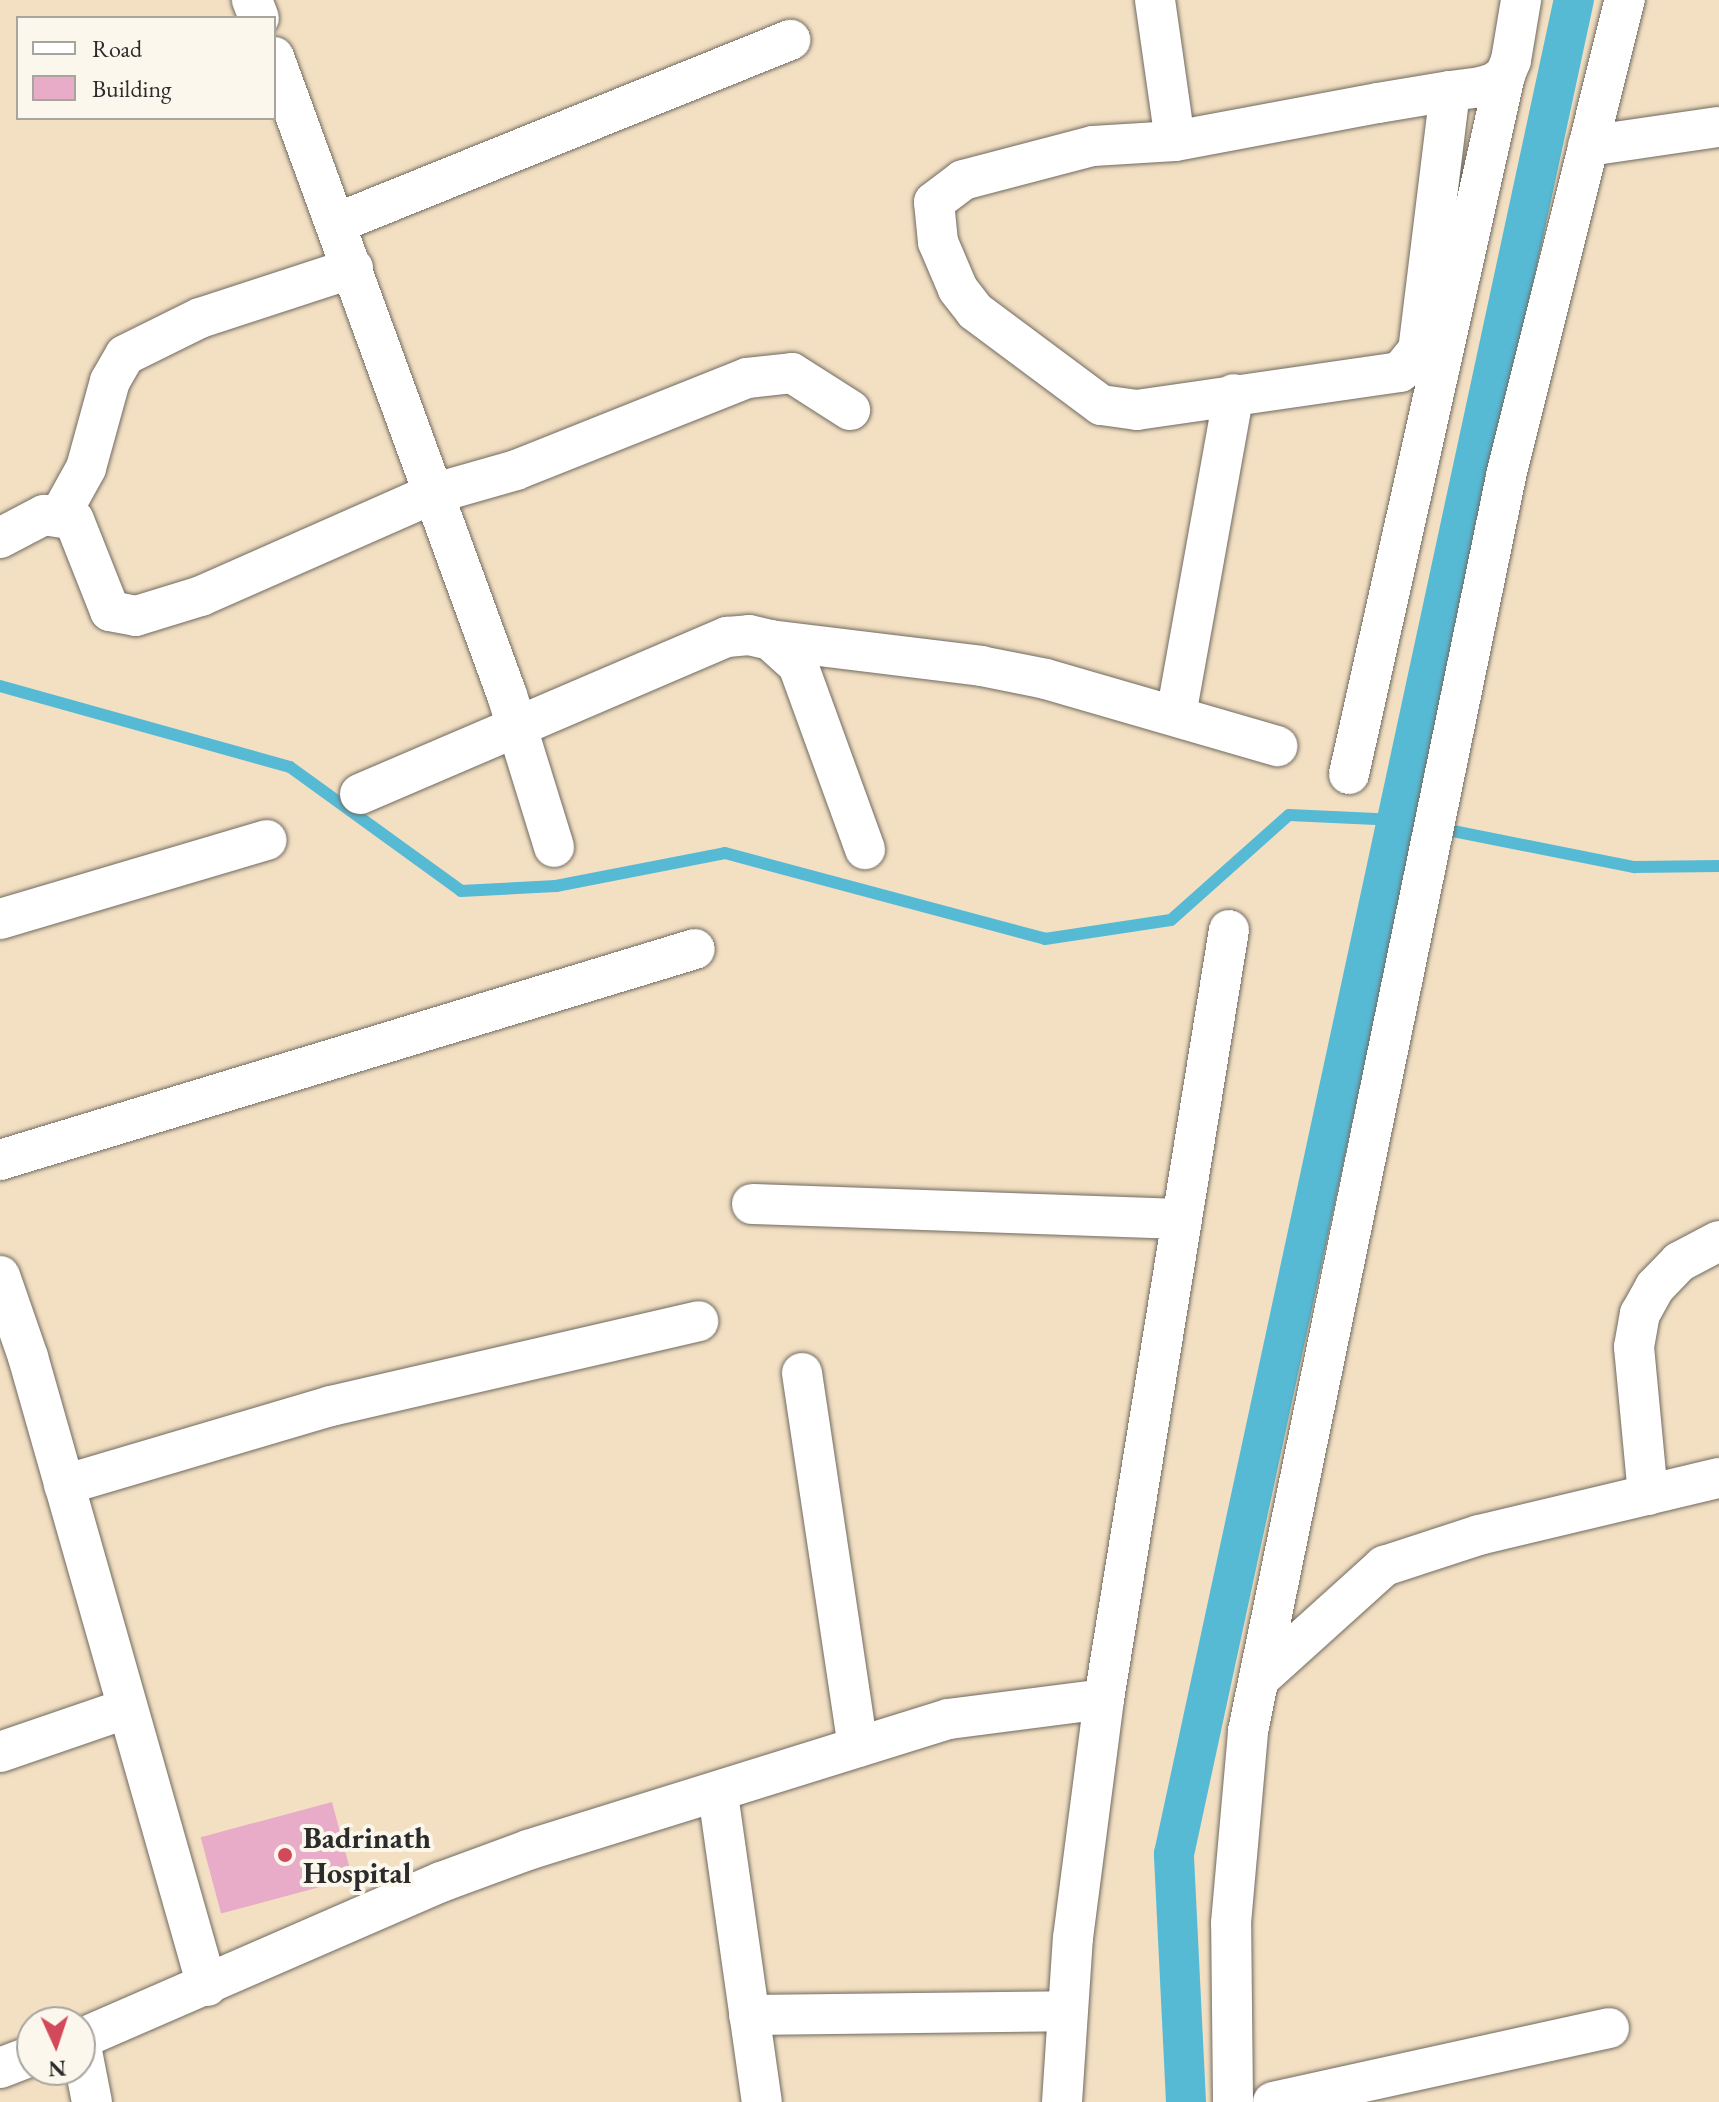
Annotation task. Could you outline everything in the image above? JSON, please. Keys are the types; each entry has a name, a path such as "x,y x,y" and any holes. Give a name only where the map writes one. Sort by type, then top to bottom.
{"street":[{"path":"1155,0 1175,141"},
{"path":"1349,774 1521,0"},
{"path":"1233,2102 1231,1923 1248,1731 1506,476 1625,0"},
{"path":"337,223 791,40"},
{"path":"276,62 337,223 517,730 554,847"},
{"path":"1450,91 1418,350 1410,366 1381,376 1234,394 1137,410 1101,405 975,311 958,289 938,242 934,202 963,180 1093,146 1175,141 1450,91 1481,87 1505,75"},
{"path":"1588,146 1719,127"},
{"path":"60,515 86,468 110,381 125,355 200,318 353,268"},
{"path":"0,538 44,515 60,515 74,520 110,611 136,616 201,596 432,494 516,470 747,378 792,373 850,410"},
{"path":"1176,715 1234,394"},
{"path":"360,794 517,730 727,637 981,666 1176,715 1277,746"},
{"path":"770,640 798,665 865,849"},
{"path":"0,919 267,840"},
{"path":"1062,2102 1066,2011 1104,1699 1229,930"},
{"path":"0,1160 695,949"},
{"path":"752,1204 1182,1219"},
{"path":"1648,1495 1635,1368 1640,1314 1655,1287 1679,1262 1719,1241"},
{"path":"0,1276 14,1360 64,1485 207,1986"},
{"path":"64,1485 331,1406 698,1321"},
{"path":"802,1373 858,1747"},
{"path":"1259,1679 1384,1566 1479,1535 1719,1478"},
{"path":"96,2033 480,1867 718,1794 858,1747 978,1713 1104,1699"},
{"path":"0,1752 128,1708"},
{"path":"718,1794 762,2102"},
{"path":"749,2015 1066,2011"},
{"path":"1273,2102 1609,2028"}],"building":[{"path":"332,1802 352,1878 221,1914 201,1837"}],"waterway":[{"path":"1186,2102 1174,1854 1574,0"},
{"path":"0,686 290,767 461,891 556,886 725,853 1045,939 1171,920 1289,815 1398,820 1634,867 1719,866"}],"place":[{"name":"Badrinath Hospital","path":"285,1855"}]}
